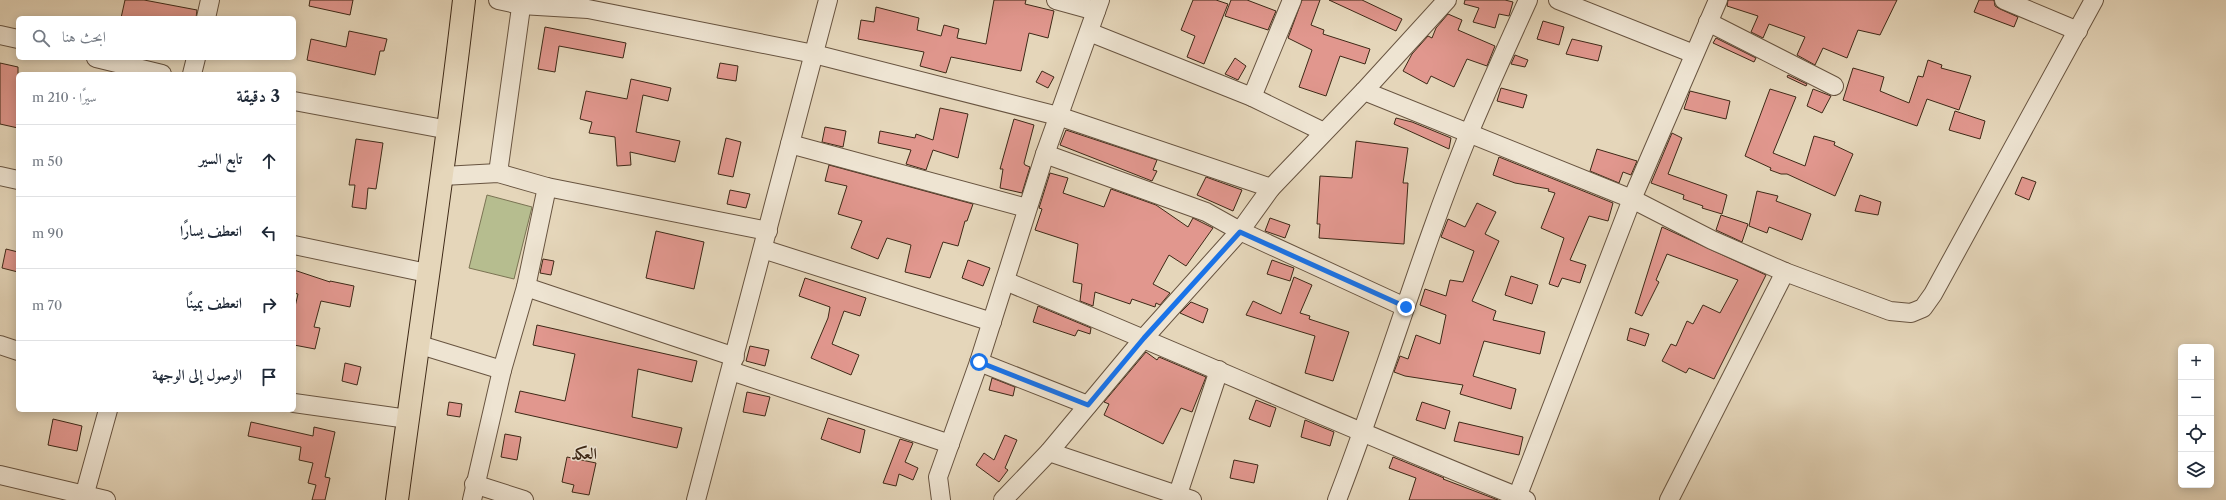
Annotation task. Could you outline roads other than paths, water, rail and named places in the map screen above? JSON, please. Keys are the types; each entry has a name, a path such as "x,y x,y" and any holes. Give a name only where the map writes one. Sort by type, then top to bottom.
{"main road":[{"path":"397,500 427,273 443,176 464,0"}],"street":[{"path":"206,16 210,0"},
{"path":"498,0 588,9 814,54 1058,116 1271,188"},
{"path":"696,500 828,0"},
{"path":"941,500 938,477 979,362 1045,154 1098,5 1056,0"},
{"path":"1252,97 1292,0"},
{"path":"1003,500 1049,452 1144,338 1240,232 1271,188 1364,91 1447,0"},
{"path":"1338,500 1364,433 1406,307 1469,133 1528,0"},
{"path":"1558,0 1694,54"},
{"path":"1005,281 1144,338 1520,499 1632,199 1718,0"},
{"path":"2004,0 2078,31"},
{"path":"1364,91 1632,199 1712,240 1785,272 1890,311 1911,313 1923,308 2094,0"},
{"path":"498,173 521,2"},
{"path":"1708,22 1834,86"},
{"path":"1089,32 1252,97 1324,132"},
{"path":"0,35 16,39"},
{"path":"104,60 154,72"},
{"path":"192,72 196,60"},
{"path":"296,101 449,130"},
{"path":"790,144 1027,208"},
{"path":"1045,154 1206,212 1240,232 1406,307"},
{"path":"443,176 498,173 547,187 768,231"},
{"path":"0,176 16,180"},
{"path":"524,500 473,492 502,370 526,287 547,187"},
{"path":"296,245 427,273"},
{"path":"763,249 992,322"},
{"path":"1669,500 1785,272"},
{"path":"526,287 950,444"},
{"path":"417,344 502,370"},
{"path":"0,345 16,350"},
{"path":"979,362 1088,405"},
{"path":"1049,452 1182,499 1218,370"},
{"path":"296,403 408,419"},
{"path":"83,497 107,412"},
{"path":"0,475 83,497 106,500"}],"district":[{"name":"العكد","path":"584,453"}]}
